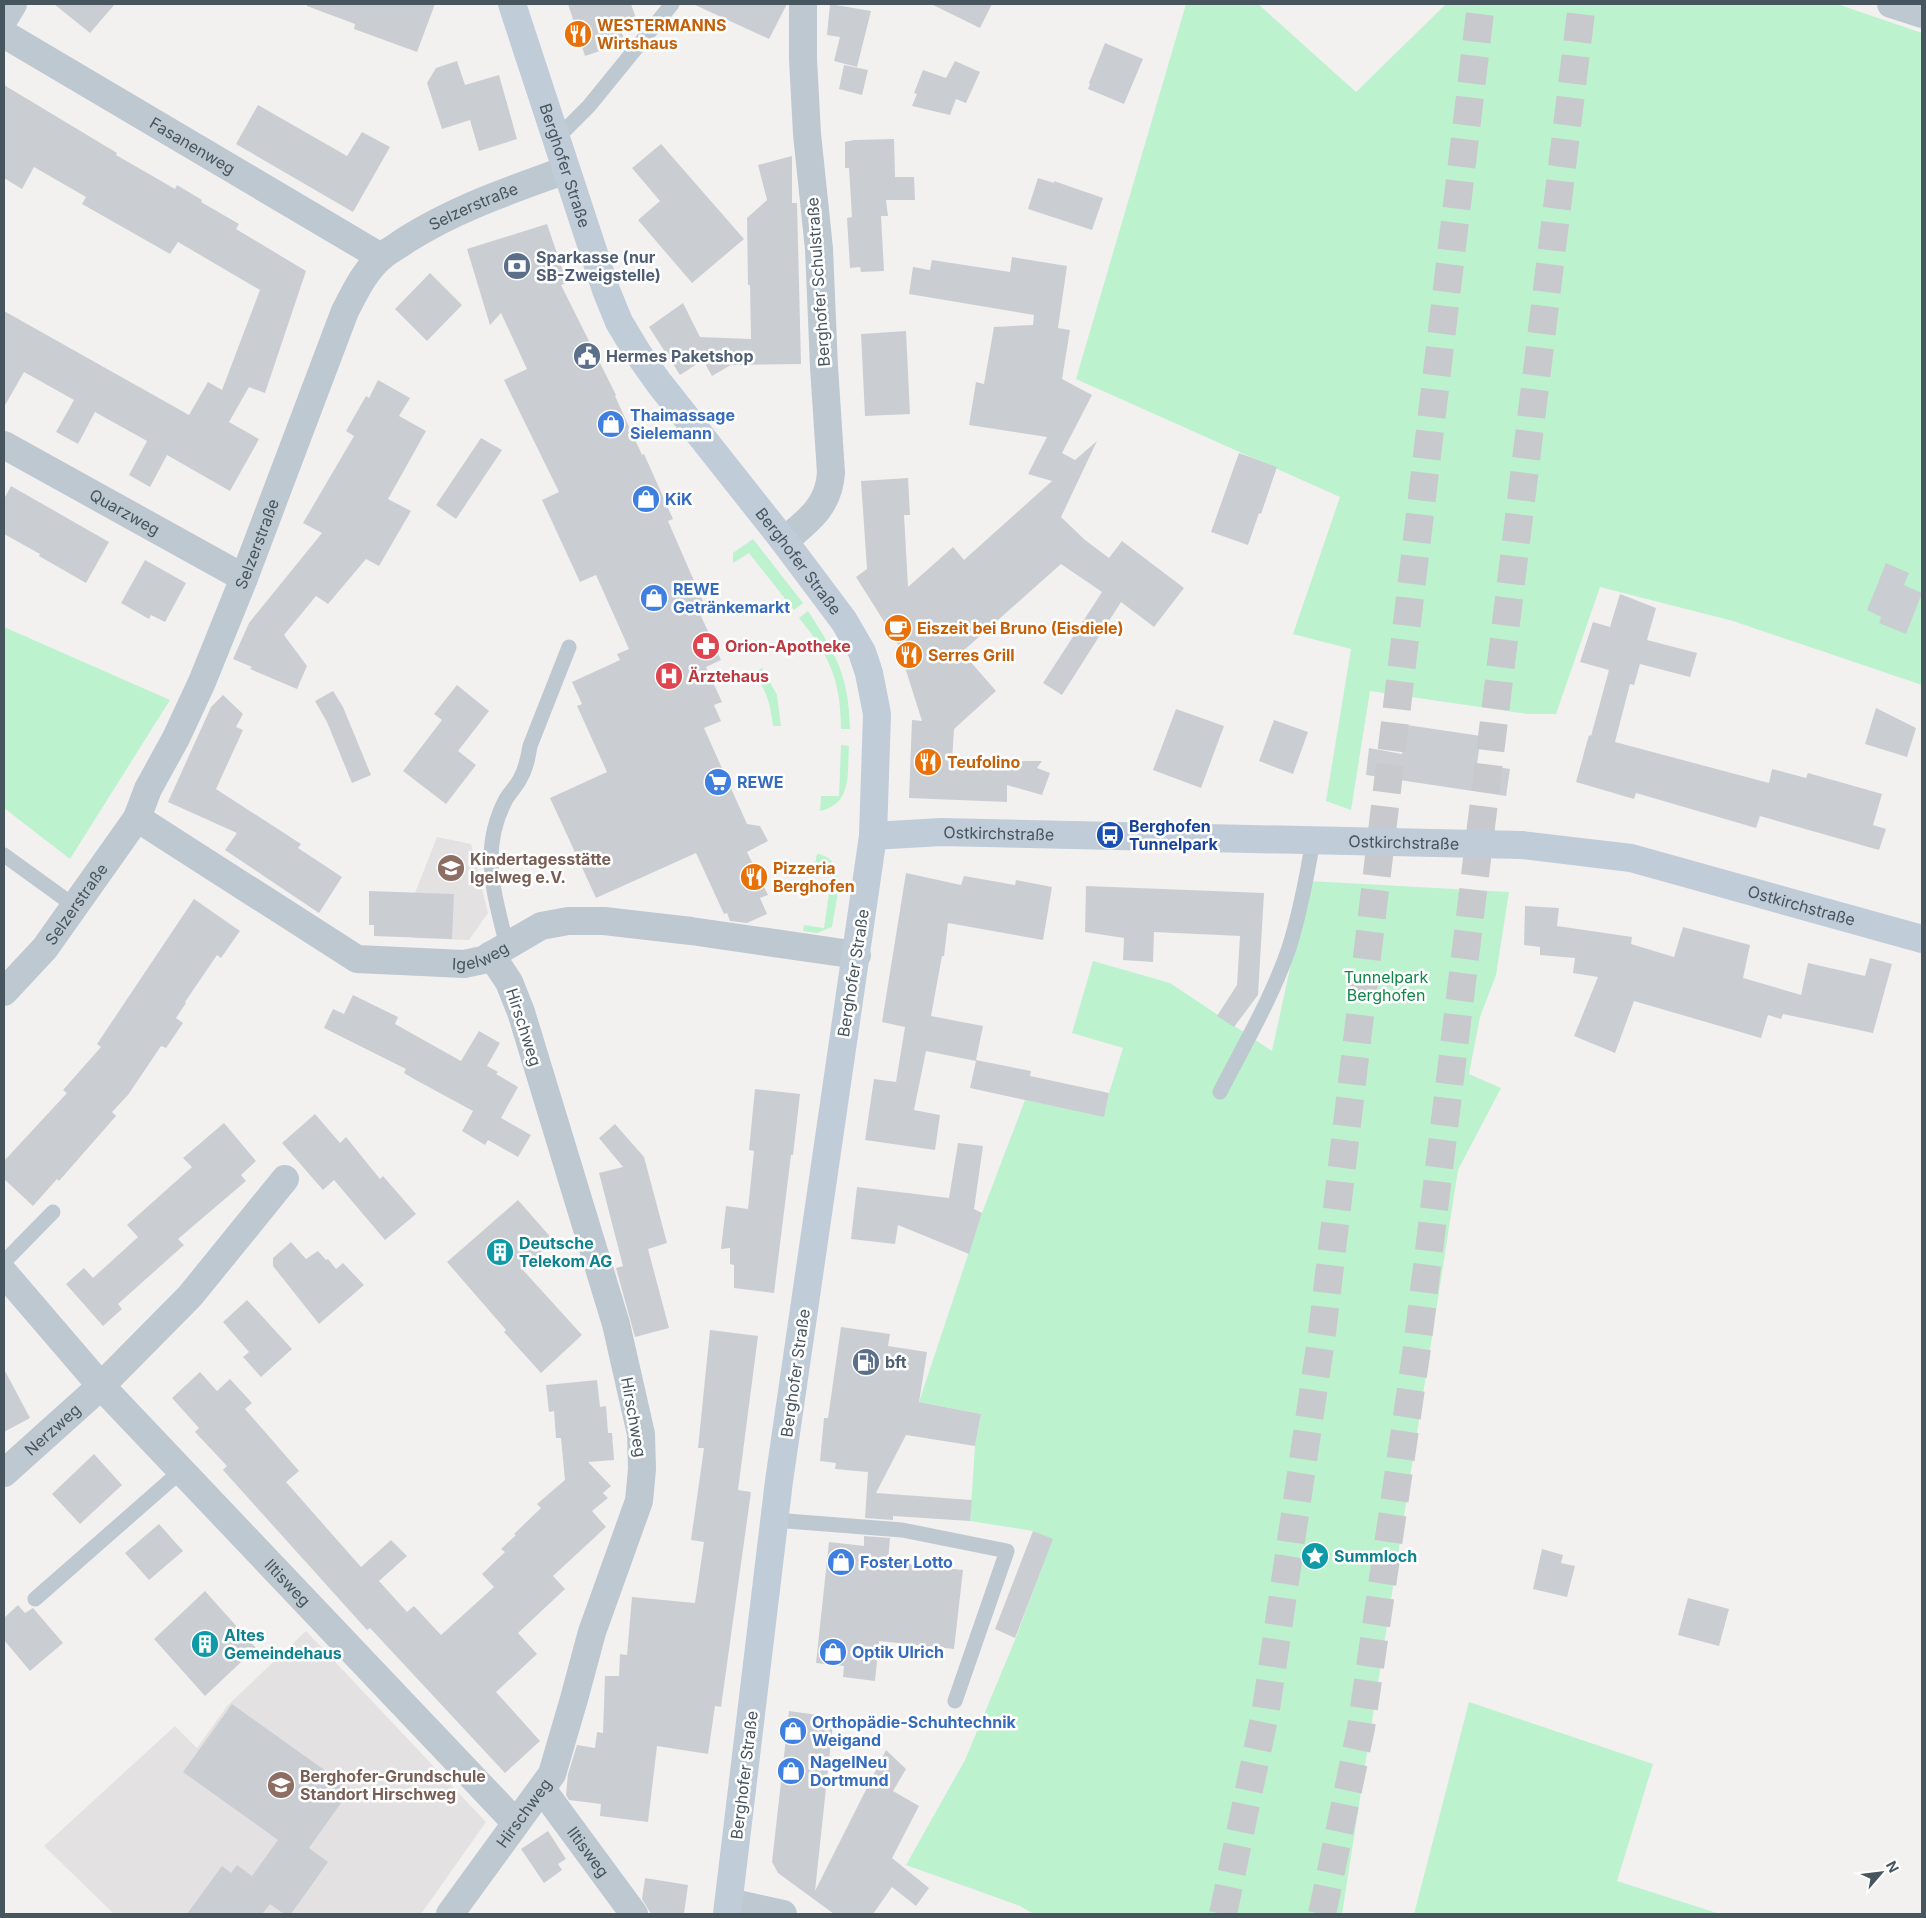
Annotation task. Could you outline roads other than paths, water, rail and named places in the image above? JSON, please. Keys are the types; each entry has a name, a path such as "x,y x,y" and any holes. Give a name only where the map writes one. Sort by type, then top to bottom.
{"street":[{"path":"4,19 13,4"},
{"name":"Berghofer Straße","path":"512,4 606,290 619,322 642,360 680,411 844,621 862,652 869,673 877,714 873,836 774,1520 728,1908"},
{"name":"Berghofer Schulstraße","path":"784,542 822,506 830,486 831,473 819,249 807,134 803,60 803,4"},
{"path":"1891,4 1922,14"},
{"name":"Fasanenweg","path":"4,34 381,257"},
{"name":"Selzerstraße","path":"4,992 45,948 76,907 136,818 148,789 176,738 202,682 244,578 345,311 360,281 381,257 422,230 488,199 566,170"},
{"name":"Quarzweg","path":"4,445 244,578"},
{"name":"Igelweg","path":"136,818 357,959 464,964 483,960 541,926 568,921 604,921 691,931 857,955"},
{"name":"Ostkirchstraße","path":"873,836 941,832 1522,845 1631,858 1922,939"},
{"name":"Hirschweg","path":"450,1914 552,1774 592,1632 639,1500 642,1469 641,1434 616,1324 521,1012 499,951"},
{"path":"101,1386 190,1296 285,1179"},
{"name":"Iltisweg","path":"4,1272 101,1386 516,1823"},
{"name":"Nerzweg","path":"4,1473 101,1386"},
{"name":"Iltisweg","path":"542,1789 634,1914"},
{"path":"728,1908 783,1914"}],"lane":[{"path":"557,138 589,106 672,4"},
{"path":"499,951 490,855 492,835 505,801 520,779 527,764 530,746 569,647"},
{"path":"1220,1092 1271,990 1289,948 1305,883 1313,840"},
{"path":"4,854 76,907"},
{"path":"4,1262 53,1212"},
{"path":"35,1599 181,1471"},
{"path":"774,1520 902,1530 1007,1551 955,1701"}],"tunnel":[{"path":"1223,1914 1266,1709 1322,1333 1481,4"},
{"path":"1322,1914 1361,1728 1417,1348 1582,4"}],"place":[{"name":"WESTERMANNS Wirtshaus","path":"578,34"},
{"name":"Sparkasse (nur SB-Zweigstelle)","path":"517,266"},
{"name":"Hermes Paketshop","path":"587,356"},
{"name":"Thaimassage Sielemann","path":"611,424"},
{"name":"KiK","path":"646,499"},
{"name":"REWE Getränkemarkt","path":"654,598"},
{"name":"Eiszeit bei Bruno (Eisdiele)","path":"898,628"},
{"name":"Orion-Apotheke","path":"706,646"},
{"name":"Serres Grill","path":"909,655"},
{"name":"Ärztehaus","path":"669,676"},
{"name":"Teufolino","path":"928,762"},
{"name":"REWE","path":"718,782"},
{"name":"Berghofen Tunnelpark","path":"1110,835"},
{"name":"Kindertagesstätte Igelweg e.V.","path":"451,868"},
{"name":"Pizzeria Berghofen","path":"754,877"},
{"name":"Deutsche Telekom AG","path":"500,1252"},
{"name":"bft","path":"866,1362"},
{"name":"Summloch","path":"1315,1556"},
{"name":"Foster Lotto","path":"841,1562"},
{"name":"Altes Gemeindehaus","path":"205,1644"},
{"name":"Optik Ulrich","path":"833,1652"},
{"name":"Orthopädie-Schuhtechnik Weigand","path":"793,1731"},
{"name":"NagelNeu Dortmund","path":"791,1771"},
{"name":"Berghofer-Grundschule Standort Hirschweg","path":"281,1785"}],"park label":[{"name":"Tunnelpark Berghofen","path":"1386,986"}]}
